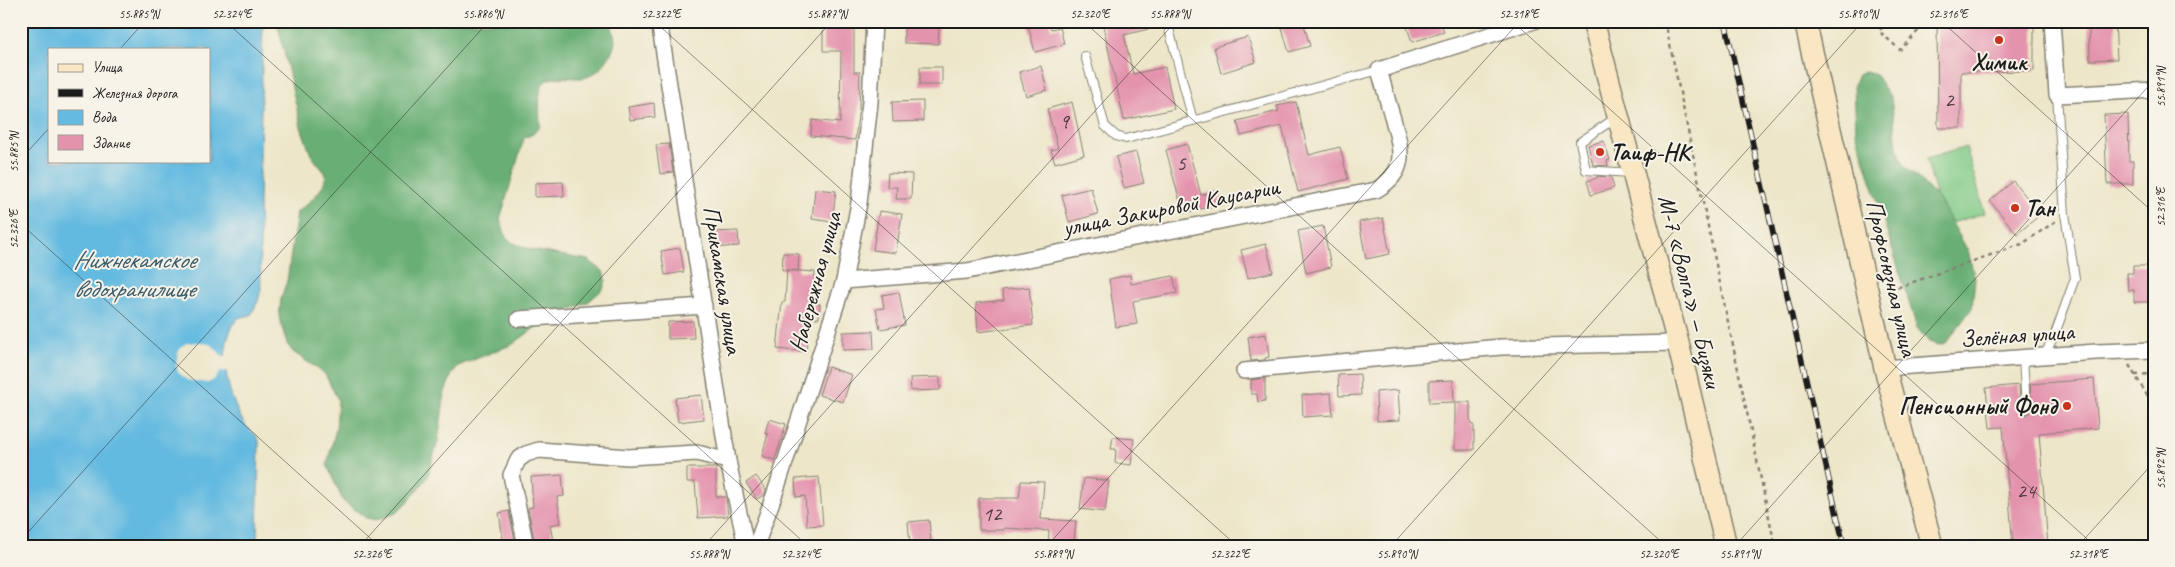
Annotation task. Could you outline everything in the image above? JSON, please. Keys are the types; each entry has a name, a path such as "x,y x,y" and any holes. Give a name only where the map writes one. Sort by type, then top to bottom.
{"main road":[{"name":"М-7 «Волга» — Бизяки","path":"1592,21 1678,343 1726,546"},
{"name":"Профсоюзная улица","path":"1805,21 1885,368 1932,546"}],"street":[{"name":"Прикамская улица","path":"660,21 728,460 746,546"},
{"name":"Набережная улица","path":"756,546 844,281 859,203 870,102 874,21"},
{"path":"1379,70 1534,21"},
{"path":"2052,21 2057,95 2154,90"},
{"name":"улица Закировой Каусарии","path":"844,281 967,271 1376,190 1390,180 1397,170 1401,149 1379,70"},
{"path":"519,319 704,306"},
{"path":"1244,371 1501,347 1678,343"},
{"name":"Зелёная улица","path":"1885,368 2023,357 2154,350"},
{"path":"526,546 511,475 518,460 526,454 540,450 628,456 697,453 728,460"}],"lane":[{"path":"1167,21 1193,121"},
{"path":"1086,56 1105,126 1116,136 1126,139 1379,70"},
{"path":"2044,356 2055,334 2075,278 2065,214 2057,95"},
{"path":"1618,116 1580,142 1586,170 1633,173"},
{"path":"2023,357 2026,409"}],"path":[{"path":"1665,21 1775,546"},
{"path":"1888,21 1879,31 1900,50 1918,31 1907,21"},
{"path":"1888,276 1896,288 1949,271 2022,244 2065,214"},
{"path":"2121,351 2154,407"},
{"path":"2135,375 2154,374"}],"green space":[{"path":"277,21 611,23 615,37 614,47 609,58 597,72 582,78 561,77 549,79 544,83 541,88 540,97 540,127 533,134 524,138 500,219 506,237 513,243 532,250 588,260 603,271 606,280 603,289 588,302 544,321 513,344 458,366 452,374 445,392 438,441 427,478 409,501 394,514 376,520 366,518 343,501 327,465 336,429 338,400 325,374 293,352 287,344 279,317 281,298 287,281 297,212 320,191 326,174 311,155 301,127"},
{"path":"1866,71 1875,74 1891,98 1897,147 1904,165 1938,198 1968,251 1975,279 1972,308 1947,342 1939,345 1929,342 1917,328 1856,132 1854,84 1858,75"},
{"path":"1966,147 1985,213 1945,225 1926,159"}],"water":[{"name":"Нижнекамское водохранилище","path":"21,21 263,21 259,202 261,289 258,301 251,315 238,318 231,329 225,356 229,385 238,412 244,423 259,441 257,546 21,546"}],"pier":[{"path":"200,342 212,345 222,356 227,356 227,371 220,372 214,380 208,383 187,380 178,372 176,365 178,353 182,346 187,343"}],"building":[{"path":"854,21 854,72 860,72 859,108 855,140 811,136 812,120 840,123 841,51 823,51 823,22"},
{"path":"1027,21 1049,21 1051,29 1060,27 1064,44 1035,52"},
{"path":"1102,21 1160,21 1161,26 1124,35 1133,74 1165,67 1174,109 1124,120"},
{"path":"1280,21 1303,21 1310,46 1289,52"},
{"path":"1405,21 1440,21 1444,32 1412,42"},
{"path":"1937,21 2034,21 2034,71 1961,72 1961,128 1938,128"},
{"path":"2089,21 2115,21 2117,59 2090,60"},
{"path":"904,25 939,27 938,44 904,43"},
{"path":"1248,37 1256,62 1221,73 1214,47"},
{"path":"1041,66 1047,90 1026,96 1019,72"},
{"path":"920,67 942,67 942,85 920,85"},
{"path":"923,101 923,121 893,122 892,102"},
{"path":"1072,102 1084,155 1055,163 1051,150 1058,148 1047,109"},
{"path":"1296,102 1309,155 1340,147 1348,179 1298,192 1282,126 1241,136 1237,121 1279,111 1277,106"},
{"path":"654,103 655,117 630,120 628,107"},
{"path":"2128,114 2129,161 2133,161 2133,184 2107,184 2104,115"},
{"path":"1604,141 1610,160 1607,161 1608,166 1593,165 1588,145"},
{"path":"669,144 673,172 660,174 656,145"},
{"path":"1187,144 1201,195 1218,191 1222,204 1183,213 1166,150"},
{"path":"1136,152 1144,183 1124,188 1116,157"},
{"path":"888,173 912,174 911,199 896,199 897,187 887,187"},
{"path":"1597,176 1611,177 1614,188 1591,195 1587,181 1597,178"},
{"name":"Тан","path":"2013,181 2041,214 2017,234 1990,201"},
{"path":"563,182 564,196 535,197 535,183"},
{"path":"1091,188 1098,214 1069,222 1062,195"},
{"path":"815,189 836,191 832,222 812,219"},
{"path":"879,211 902,214 896,253 873,250"},
{"path":"1383,218 1390,254 1366,259 1359,222"},
{"path":"1323,226 1331,267 1306,273 1298,231"},
{"path":"738,231 739,246 712,248 711,232"},
{"path":"1266,244 1273,272 1248,278 1241,250"},
{"path":"680,248 684,272 665,275 661,251"},
{"path":"783,253 799,254 798,271 782,270"},
{"path":"2133,266 2150,266 2151,302 2134,302 2134,290 2128,290 2127,273 2133,273"},
{"path":"787,270 815,272 813,304 820,304 819,318 809,318 806,352 777,349 782,302 785,302"},
{"path":"1130,275 1131,284 1173,276 1177,293 1133,301 1137,324 1116,327 1109,279"},
{"path":"1029,287 1033,325 978,332 976,303 1004,300 1002,290"},
{"path":"899,292 905,325 880,329 876,309 884,308 882,295"},
{"path":"693,321 694,338 668,339 668,322"},
{"path":"873,331 874,349 843,350 843,332"},
{"path":"1266,334 1269,357 1265,358 1265,360 1251,361 1248,337"},
{"path":"828,367 852,375 843,402 819,395"},
{"path":"1360,374 1361,395 1339,396 1338,375"},
{"path":"940,377 940,390 911,391 910,378"},
{"path":"1265,378 1265,401 1258,402 1257,394 1251,394 1251,380"},
{"path":"2094,379 2098,428 2039,433 2048,546 2013,546 2003,427 1990,428 1986,388 2019,385 2020,410 2023,414 2027,415 2032,409 2030,384"},
{"path":"1453,380 1454,402 1429,403 1429,381"},
{"path":"1398,390 1400,420 1377,421 1376,392"},
{"path":"1331,393 1333,415 1303,417 1302,395"},
{"path":"701,395 704,419 678,422 675,398"},
{"path":"1455,402 1470,402 1470,419 1474,427 1474,450 1455,450"},
{"path":"769,419 786,424 775,460 762,456 768,434 765,433"},
{"path":"1113,437 1134,439 1131,465 1115,463 1116,449 1111,449"},
{"path":"687,468 716,468 716,497 726,497 728,516 698,518 695,482 687,482"},
{"path":"562,475 564,496 557,497 561,523 550,525 554,546 535,546 528,508 533,507 531,477"},
{"path":"756,476 766,490 765,494 757,499 746,483"},
{"path":"819,477 823,525 807,526 805,496 796,497 795,479"},
{"path":"1084,478 1109,481 1105,512 1080,509"},
{"path":"1021,481 1044,482 1041,519 1076,521 1074,542 1061,541 1061,546 1048,546 1049,531 1004,528 1004,530 979,530 979,498 1019,498"},
{"path":"509,511 516,546 504,546 499,513"},
{"path":"929,520 931,542 910,544 908,522"}],"railway":[{"path":"1725,21 1844,546"}],"place":[{"name":"Химик","path":"1999,40"},
{"name":"Таиф-НК","path":"1600,152"},
{"name":"Тан","path":"2015,208"},
{"name":"Пенсионный Фонд","path":"2067,406"}]}
